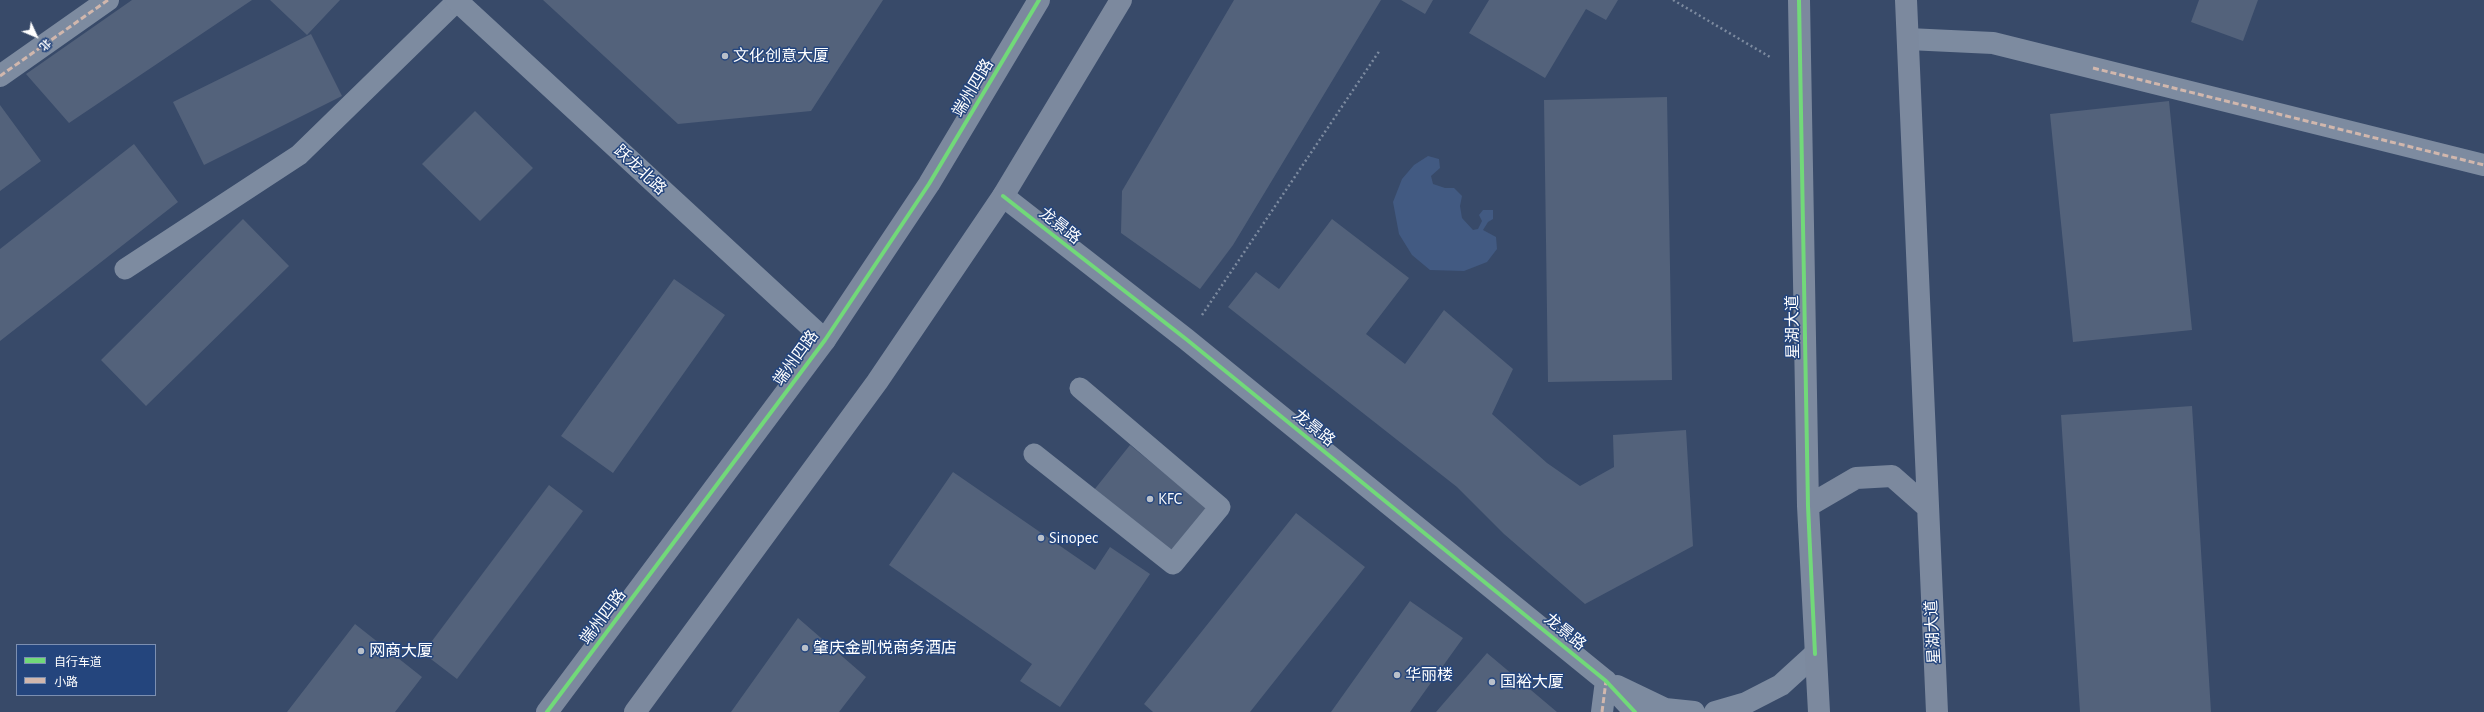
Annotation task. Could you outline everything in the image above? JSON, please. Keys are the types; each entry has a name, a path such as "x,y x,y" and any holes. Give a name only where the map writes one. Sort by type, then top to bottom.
{"main road":[{"name":"端州四路","path":"552,710 825,340 929,184 1039,0"},
{"path":"635,712 877,382 1003,196 1121,0"},
{"name":"星湖大道","path":"1799,0 1802,75 1808,506 1818,712"},
{"name":"星湖大道","path":"1906,0 1926,506 1936,712"},
{"path":"1808,506 1856,478 1892,476 1926,506"}],"street":[{"path":"0,76 108,0"},
{"name":"跃龙北路","path":"456,1 825,340"},
{"path":"1908,40 1993,43 2484,166"},
{"name":"龙景路","path":"1003,196 1186,340 1606,681"},
{"path":"1715,712 1746,703 1781,685 1815,654"},
{"path":"1602,712 1606,681"},
{"path":"1606,681 1635,712"},
{"path":"1606,681 1665,709 1694,712"}],"lane":[{"path":"125,269 299,155 456,1"},
{"path":"1034,454 1173,564 1220,507 1080,388"}],"path":[{"path":"1673,0 1802,75"},
{"path":"1186,340 1380,50"}],"water":[{"path":"1428,156 1439,159 1440,168 1431,176 1433,184 1445,188 1454,188 1462,196 1460,206 1462,218 1473,230 1478,229 1482,221 1479,215 1483,210 1493,210 1493,219 1488,222 1483,230 1496,237 1497,249 1487,262 1464,271 1430,270 1412,255 1399,234 1393,202 1402,179 1414,165"}],"building":[{"path":"132,0 252,0 69,123 26,74"},
{"path":"270,0 340,0 307,35"},
{"name":"文化创意大厦","path":"543,0 883,0 811,111 678,124"},
{"path":"1234,0 1381,0 1233,245 1200,289 1121,233 1122,191"},
{"path":"1401,0 1433,0 1425,14"},
{"path":"1489,0 1618,0 1606,20 1586,9 1545,78 1469,33"},
{"path":"2199,0 2258,0 2243,41 2191,22"},
{"path":"311,34 342,96 204,165 173,102"},
{"path":"1667,97 1672,380 1548,382 1544,100"},
{"path":"2169,101 2192,330 2073,342 2050,114"},
{"path":"0,105 41,161 0,191"},
{"path":"475,111 533,168 480,221 422,164"},
{"path":"134,144 178,202 0,341 0,249"},
{"path":"243,219 289,266 146,406 101,360"},
{"path":"1332,219 1409,278 1366,334 1405,364 1444,310 1513,369 1492,414 1547,463 1580,486 1614,467 1613,435 1686,430 1693,546 1585,604 1504,534 1457,487 1228,307 1256,272 1279,289"},
{"path":"674,279 725,315 613,473 561,436"},
{"path":"2192,406 2211,712 2080,712 2061,415"},
{"name":"KFC","path":"1130,445 1207,508 1169,553 1094,490"},
{"path":"953,472 1095,570 1110,547 1150,574 1060,707 1020,681 1032,664 889,565"},
{"path":"549,485 583,511 457,679 423,653"},
{"path":"1296,513 1365,567 1250,712 1153,712 1144,704"},
{"name":"华丽楼","path":"1410,601 1463,638 1410,712 1331,712"},
{"name":"肇庆金凯悦商务酒店","path":"798,618 866,677 839,712 731,712"},
{"name":"网商大厦","path":"355,624 422,677 395,712 287,712"},
{"name":"国裕大厦","path":"1487,653 1557,712 1436,712"}],"marked path":[{"path":"0,76 108,0"},
{"path":"2093,68 2484,165"},
{"path":"1602,712 1606,681"}],"cycle path":[{"path":"547,712 825,340 929,184 1039,0"},
{"path":"1799,0 1808,506 1815,654"},
{"path":"1003,196 1186,339 1606,681 1635,712"}],"place":[{"name":"文化创意大厦","path":"725,56"},
{"name":"KFC","path":"1150,499"},
{"name":"Sinopec","path":"1041,538"},
{"name":"肇庆金凯悦商务酒店","path":"805,648"},
{"name":"网商大厦","path":"361,651"},
{"name":"华丽楼","path":"1397,675"},
{"name":"国裕大厦","path":"1492,682"}]}
